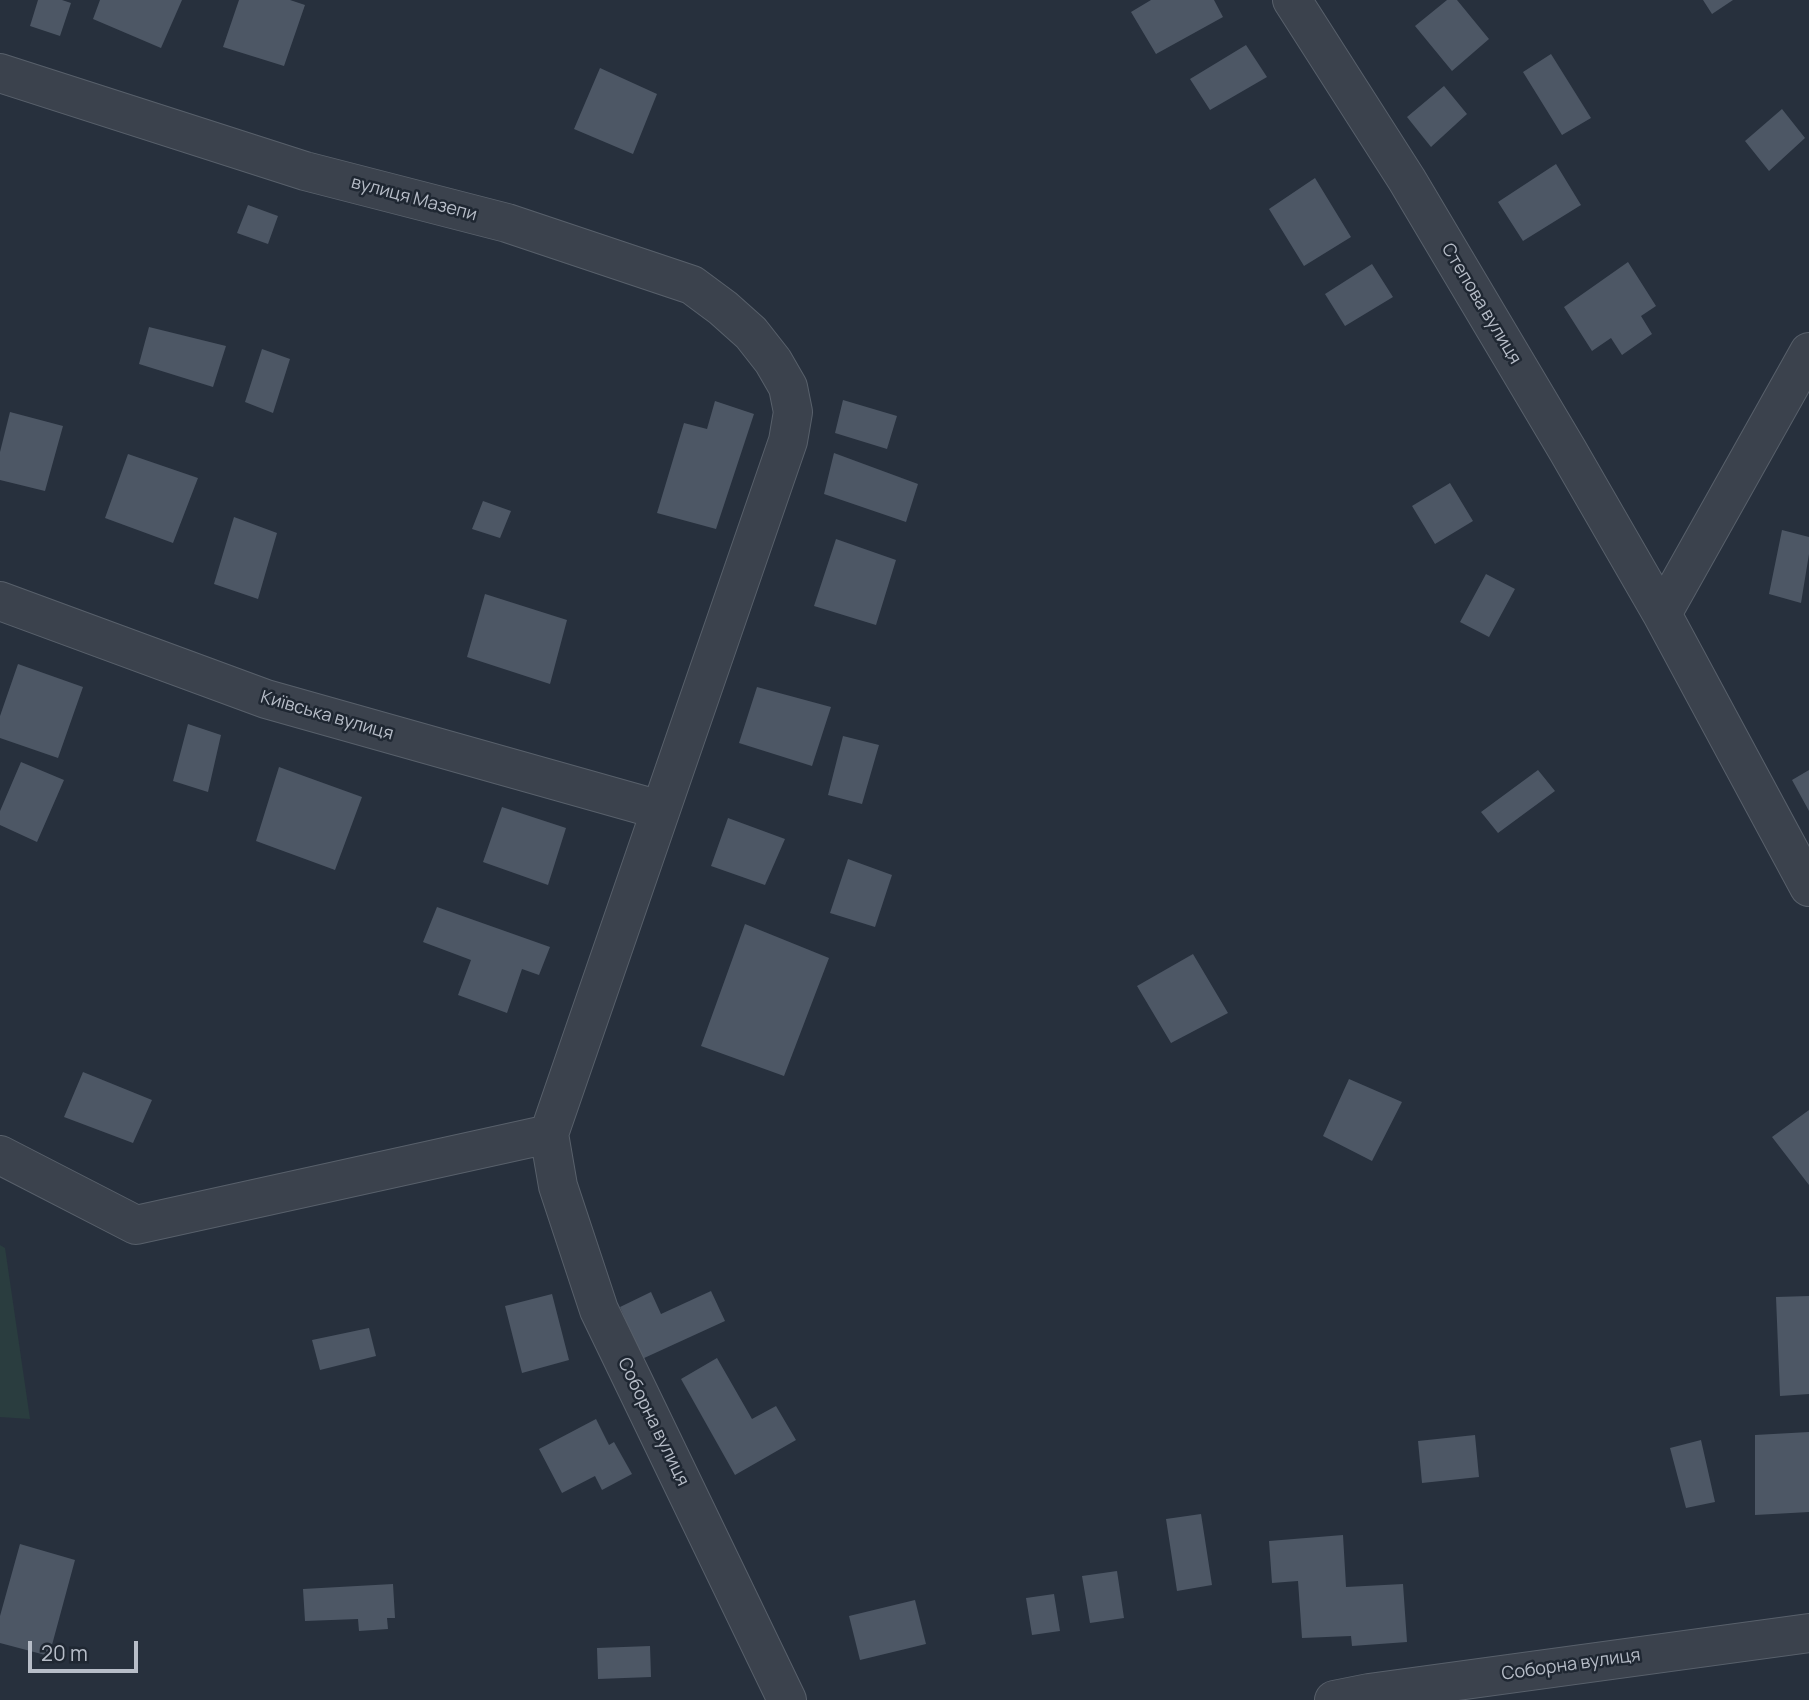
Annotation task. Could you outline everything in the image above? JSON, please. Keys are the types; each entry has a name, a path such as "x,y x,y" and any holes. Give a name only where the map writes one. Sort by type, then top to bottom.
{"street":[{"name":"Степова вулиця","path":"1292,0 1407,180 1568,451 1662,614 1809,887"},
{"name":"вулиця Мазепи","path":"0,73 305,171 508,223 692,285 751,333 773,361 788,387 793,412 788,441 660,810"},
{"path":"1662,614 1809,352"},
{"name":"Київська вулиця","path":"0,601 266,699 660,810"},
{"path":"0,1156 135,1226 549,1134 660,810"},
{"name":"Соборна вулиця","path":"549,1134 558,1186 599,1310 788,1700"},
{"name":"Соборна вулиця","path":"1334,1700 1809,1633"}],"shaded area":[{"path":"0,1245 5,1248 30,1419 0,1417"}],"building":[{"path":"38,0 62,0 71,3 60,36 30,26"},
{"path":"100,0 182,0 161,48 93,19"},
{"path":"239,0 290,0 305,5 284,66 223,47"},
{"path":"1151,0 1214,0 1223,17 1156,54 1131,12"},
{"path":"1447,0 1457,0 1489,39 1452,71 1415,26"},
{"path":"1703,0 1733,0 1712,14"},
{"path":"1246,45 1267,77 1210,110 1190,79"},
{"path":"1551,54 1591,118 1562,135 1523,72"},
{"path":"600,68 657,94 633,154 574,129"},
{"path":"1444,86 1467,114 1431,147 1407,117"},
{"path":"1782,109 1805,138 1769,171 1745,141"},
{"path":"1556,164 1581,205 1523,241 1498,202"},
{"path":"1315,178 1351,237 1304,266 1269,209"},
{"path":"248,205 278,216 268,244 237,233"},
{"path":"1628,262 1656,306 1641,316 1652,334 1622,355 1611,338 1592,351 1564,307"},
{"path":"1372,264 1393,297 1345,326 1325,294"},
{"path":"149,327 226,346 213,387 139,364"},
{"path":"262,349 290,359 273,413 245,402"},
{"path":"843,400 897,416 887,449 835,433"},
{"path":"715,401 754,414 716,529 657,513 684,423 707,429"},
{"path":"10,412 63,426 45,491 0,480 0,452"},
{"path":"834,453 918,484 906,522 824,494"},
{"path":"128,454 198,478 173,543 105,518"},
{"path":"1450,483 1473,521 1435,544 1412,506"},
{"path":"483,501 511,511 500,538 472,529"},
{"path":"234,517 277,533 258,599 214,584"},
{"path":"1782,530 1809,537 1801,603 1769,594"},
{"path":"836,539 896,560 876,625 814,606"},
{"path":"1486,574 1515,589 1489,637 1460,622"},
{"path":"485,594 567,620 550,684 467,657"},
{"path":"18,664 83,687 58,758 0,738 0,716"},
{"path":"757,687 831,707 812,766 739,743"},
{"path":"188,724 221,735 208,792 173,781"},
{"path":"843,736 879,745 862,804 828,795"},
{"path":"21,762 64,780 37,842 0,825 0,811"},
{"path":"279,767 362,797 335,870 256,841"},
{"path":"1538,770 1555,791 1498,833 1481,812"},
{"path":"1809,770 1809,811 1792,780"},
{"path":"502,807 566,828 548,885 483,862"},
{"path":"728,818 785,839 765,885 711,866"},
{"path":"848,859 892,875 875,927 830,913"},
{"path":"437,907 550,947 539,975 522,969 507,1013 458,995 471,960 423,942"},
{"path":"745,924 829,958 784,1076 701,1046"},
{"path":"1193,954 1228,1013 1171,1043 1137,986"},
{"path":"83,1072 152,1100 133,1143 64,1117"},
{"path":"1349,1079 1402,1102 1372,1161 1323,1136"},
{"path":"1809,1110 1809,1185 1772,1137"},
{"path":"711,1291 725,1321 642,1359 620,1307 651,1292 661,1314"},
{"path":"552,1294 569,1360 522,1373 505,1306"},
{"path":"1809,1296 1809,1394 1780,1396 1776,1297"},
{"path":"369,1328 376,1356 320,1370 312,1340"},
{"path":"717,1358 752,1419 776,1406 796,1440 735,1475 681,1379"},
{"path":"596,1419 609,1445 614,1442 632,1474 602,1490 595,1476 562,1493 539,1449"},
{"path":"1809,1432 1809,1512 1755,1515 1755,1435"},
{"path":"1475,1435 1479,1477 1422,1483 1418,1441"},
{"path":"1701,1440 1715,1502 1686,1508 1670,1448"},
{"path":"1201,1514 1212,1585 1177,1591 1166,1519"},
{"path":"1343,1535 1346,1587 1403,1584 1407,1642 1352,1646 1351,1636 1302,1638 1298,1581 1272,1583 1269,1541"},
{"path":"20,1544 75,1560 49,1656 0,1643 0,1616"},
{"path":"1117,1571 1124,1618 1090,1623 1082,1576"},
{"path":"393,1584 395,1618 387,1618 388,1629 359,1631 358,1619 305,1621 303,1589"},
{"path":"1054,1594 1060,1631 1032,1635 1026,1598"},
{"path":"915,1600 926,1644 860,1660 849,1616"},
{"path":"650,1646 651,1677 598,1679 597,1648"}]}
